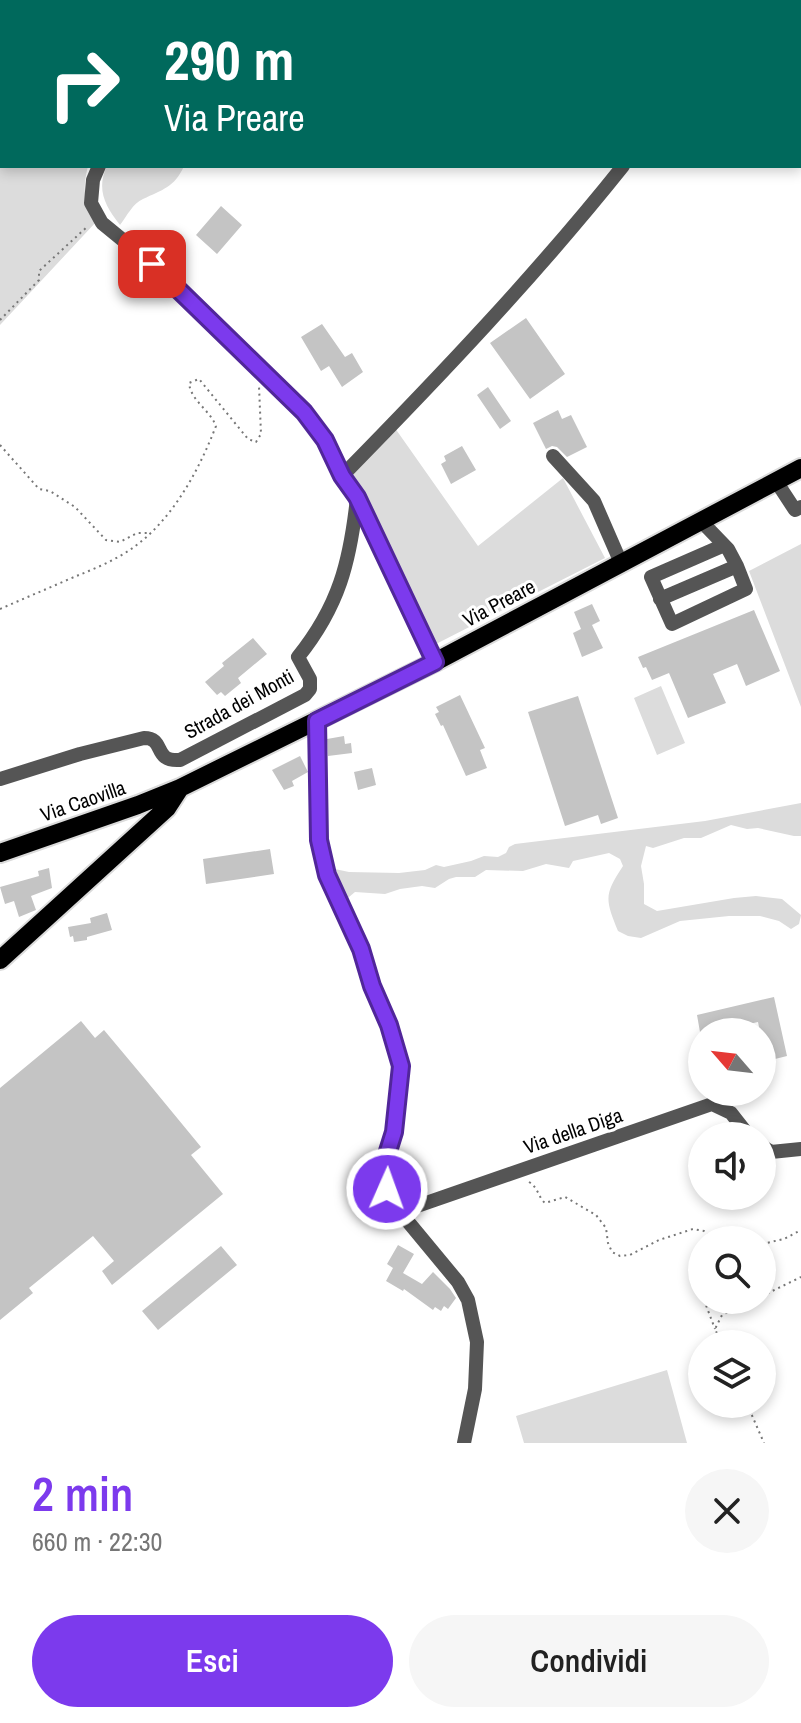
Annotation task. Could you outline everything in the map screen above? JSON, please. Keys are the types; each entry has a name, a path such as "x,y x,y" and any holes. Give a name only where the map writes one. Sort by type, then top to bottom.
{"main road":[{"name":"Via Preare","path":"0,960 167,808 180,788 435,662 801,468"},
{"name":"Via Caovilla","path":"0,853 180,788"}],"street":[{"path":"98,168 93,180 91,203 102,223 152,264 265,372 304,412 325,440 342,476 357,497 435,662"},
{"path":"342,476 573,228 621,168"},
{"path":"553,456 594,501 621,563"},
{"path":"776,481 795,510 801,507"},
{"name":"Strada dei Monti","path":"0,779 144,738 156,742 163,757 180,760 305,695 310,689 310,679 298,657 332,607 353,539 357,497"},
{"path":"701,521 728,549 746,589 672,624 651,577 722,546"},
{"path":"660,599 737,566"},
{"path":"317,721 319,840 327,875 361,949 401,1066 394,1132 384,1164 387,1189 400,1212 458,1282 468,1300 477,1342 475,1389 464,1443"},
{"name":"Via della Diga","path":"400,1212 712,1104 731,1113 738,1122"},
{"path":"776,1152 801,1149"}],"path":[{"path":"0,320 39,280 39,271 98,216"},
{"path":"0,609 98,567 134,547 163,520 184,491 216,426 212,415 190,393 189,383 199,379 248,439 256,442 261,434 260,379 265,372"},
{"path":"0,445 39,489 50,491 75,507 106,540 120,542 137,533 149,533"},
{"path":"515,1172 535,1185 545,1203 565,1197 596,1215 606,1228 612,1252 620,1256 630,1255 659,1240 688,1231"},
{"path":"776,1241 801,1230"},
{"path":"776,1289 801,1277"},
{"path":"709,1314 715,1329"},
{"path":"715,1329 724,1314"},
{"path":"753,1418 764,1443"}],"shaded area":[{"path":"0,168 88,168 85,195 96,222 0,325"},
{"path":"106,168 183,168 172,183 136,203 120,225 104,197"},
{"path":"390,421 478,546 563,478 605,558 436,644 348,465"},
{"path":"801,544 801,707 749,571"},
{"path":"661,686 685,743 657,755 634,698"},
{"path":"801,803 801,836 731,825 701,838 684,838 653,848 646,846 641,866 644,904 657,911 734,898 756,896 782,899 801,915 799,924 791,929 779,921 760,916 729,916 680,921 641,938 628,936 618,931 609,904 612,884 623,866 620,859 609,853 573,861 569,868 546,864 523,871 486,870 475,877 449,879 435,888 422,886 385,894 355,892 343,902 330,868 349,872 425,870 484,856 498,857 515,844 705,821"},
{"path":"667,1370 687,1443 524,1443 516,1416"}],"building":[{"path":"221,206 242,225 217,254 196,235"},
{"path":"526,318 565,374 530,399 490,343"},
{"path":"322,324 345,357 352,353 363,372 342,387 329,366 321,371 301,337"},
{"path":"488,387 511,421 500,429 477,395"},
{"path":"558,410 562,419 571,415 587,447 567,457 557,447 546,449 533,423"},
{"path":"462,446 476,470 451,484 441,464 446,461 444,456"},
{"path":"592,604 600,621 592,625 603,648 582,657 573,633 581,629 574,612"},
{"path":"754,610 780,671 746,686 737,664 713,674 726,703 688,718 669,673 652,680 638,657"},
{"path":"253,638 267,654 238,678 241,683 225,696 221,692 217,695 205,682 224,666 222,663"},
{"path":"460,695 485,748 480,750 487,768 466,776 435,714 439,712 436,707"},
{"path":"578,696 618,818 601,824 598,815 565,826 528,712"},
{"path":"344,736 345,744 351,743 352,753 328,756 327,739"},
{"path":"300,756 308,772 292,781 294,786 284,790 272,770"},
{"path":"372,768 376,785 358,790 354,772"},
{"path":"270,849 274,874 206,884 203,859"},
{"path":"49,868 52,888 31,896 36,910 19,917 14,901 5,904 0,887 39,876 38,871"},
{"path":"107,913 112,930 87,937 87,940 74,942 73,936 70,937 68,927 91,923 90,918"},
{"path":"774,997 787,1056 776,1059 776,1018 698,1018 697,1015"},
{"path":"81,1021 95,1038 104,1030 201,1147 191,1155 223,1194 112,1285 102,1271 114,1261 93,1236 29,1288 33,1293 0,1320 0,1088"},
{"path":"398,1245 414,1254 403,1273 422,1284 433,1272 450,1289 456,1298 448,1309 444,1306 441,1311 435,1307 433,1310 404,1289 386,1281 393,1268 387,1264"},
{"path":"221,1246 237,1265 158,1330 142,1311"}],"route":[{"path":"152,264 265,372 304,412 325,440 342,476 357,497 435,662 317,721 319,840 327,875 361,949 401,1066 394,1132 384,1164 387,1189"}]}
